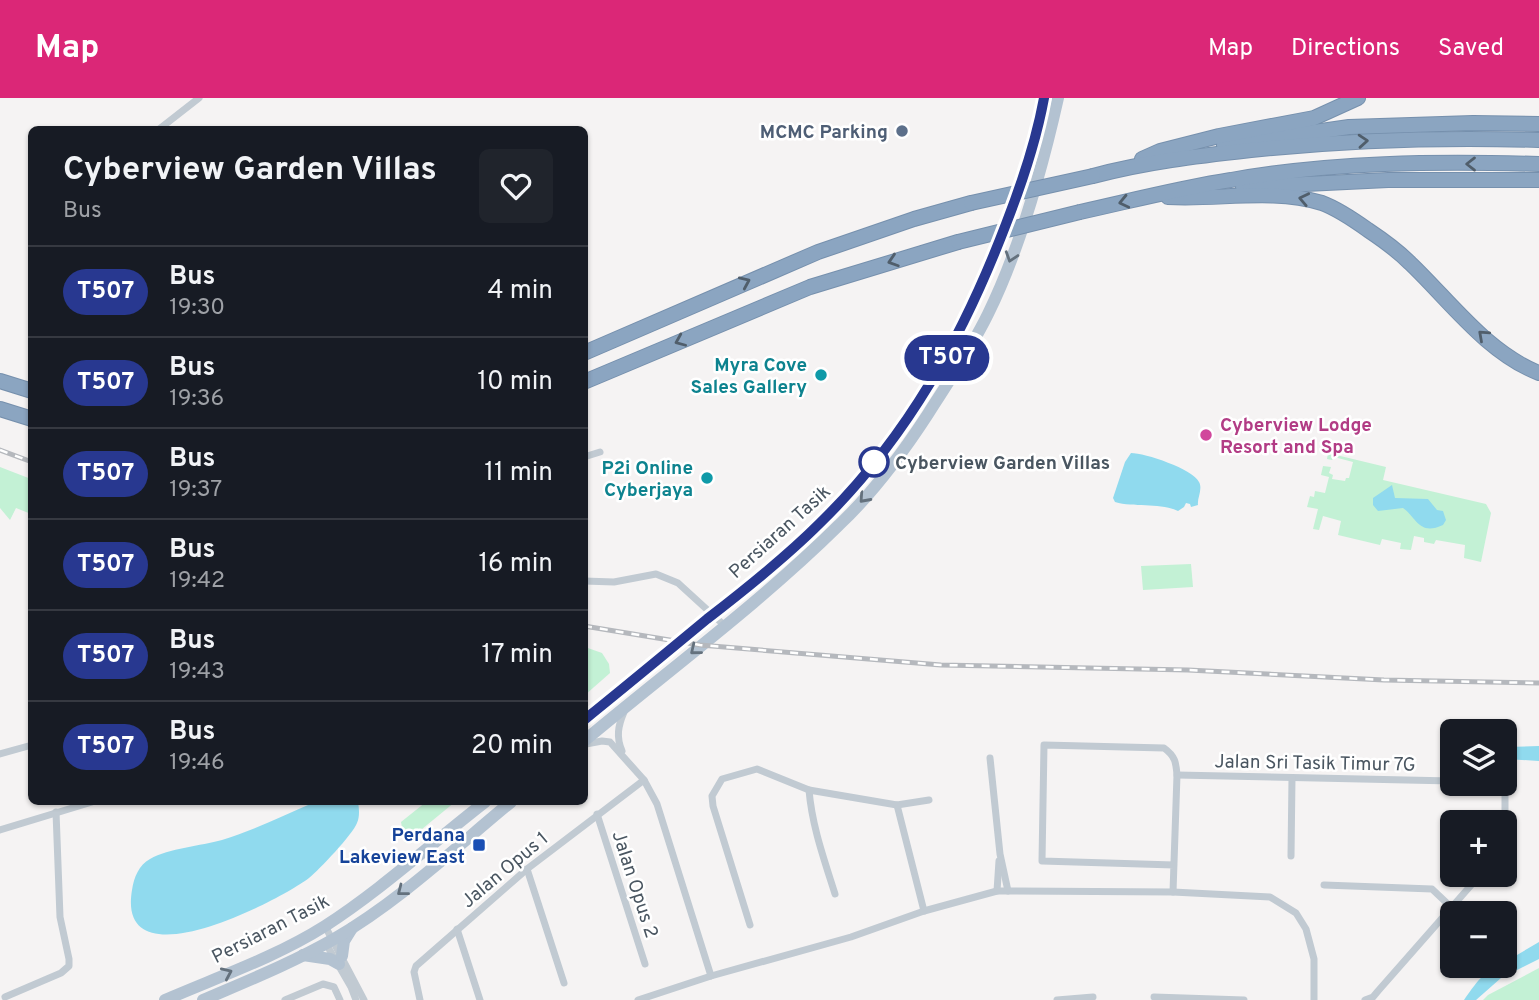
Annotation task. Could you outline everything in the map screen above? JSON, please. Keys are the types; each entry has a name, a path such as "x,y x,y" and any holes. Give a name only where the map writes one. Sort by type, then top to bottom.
{"highway":[{"path":"588,351 818,252 914,219 971,203 1093,176 1125,167 1172,148 1219,136 1314,118 1358,98"},
{"path":"1200,155 1247,140 1349,127 1539,124"},
{"path":"1125,167 1200,155 1395,139 1539,140"},
{"path":"588,380 810,287 958,242 1148,196 1263,175 1353,167 1539,164"},
{"path":"1199,186 1233,188 1388,180 1539,180"},
{"path":"1148,196 1186,198 1274,195 1299,197 1325,204 1352,218 1392,247 1482,334 1515,361 1539,373"},
{"path":"0,381 28,390"},
{"path":"0,409 28,418"}],"main road":[{"name":"Persiaran Tasik","path":"588,717 820,524 884,450 926,392 951,351 993,259 1026,171 1044,98"},
{"name":"Persiaran Tasik","path":"588,739 725,626 841,524 887,473 910,442 965,357 989,313 1006,272 1044,157 1058,98"},
{"name":"Persiaran Tasik","path":"165,1000 321,928 369,895 481,805"},
{"name":"Persiaran Tasik","path":"203,1000 303,956 352,927 398,895 507,805"},
{"path":"303,956 340,960 344,941 352,927"}],"street":[{"path":"163,126 199,98"},
{"path":"588,456 600,452"},
{"path":"588,581 614,582 656,574 678,583 725,626"},
{"path":"624,757 618,736 619,725 627,705"},
{"path":"588,742 610,742 644,780 657,804 710,976"},
{"path":"1173,892 1174,865 1177,775 1172,754 1164,748 1044,745 1041,859 1045,862 1174,865"},
{"path":"0,754 28,746"},
{"path":"989,758 1007,891"},
{"path":"750,926 712,796 722,779 757,769 809,790 897,805 929,800"},
{"name":"Jalan Sri Tasik Timur 7G","path":"1177,775 1440,781"},
{"path":"1291,856 1292,778"},
{"name":"Jalan Opus 1","path":"421,1000 414,972 416,966 527,869 644,780"},
{"path":"809,790 820,847 835,894"},
{"path":"0,830 81,805"},
{"path":"897,805 924,911"},
{"path":"5,997 64,972 70,962 60,917 56,812"},
{"name":"Jalan Opus 2","path":"597,814 645,964"},
{"path":"997,891 1000,854"},
{"path":"527,869 564,983"},
{"path":"1324,886 1432,889 1445,901"},
{"path":"1456,901 1469,887"},
{"path":"638,1000 997,891 1173,892 1270,897 1286,906 1302,921 1314,959 1314,1000"},
{"path":"1365,1000 1373,997 1440,920"},
{"path":"321,928 364,1000"},
{"path":"457,929 480,1000"},
{"path":"285,1000 323,984 334,987 340,1000"},
{"path":"354,986 356,1000"},
{"path":"1056,1000 1093,997"},
{"path":"1154,997 1244,1000"}],"green space":[{"path":"1328,453 1386,467 1383,480 1486,504 1491,513 1481,562 1464,558 1465,545 1436,540 1434,544 1414,536 1411,550 1400,549 1401,543 1382,539 1380,545 1338,535 1341,521 1323,516 1319,530 1313,529 1318,509 1307,507 1310,496 1314,497 1315,491 1325,493 1329,477 1321,475 1323,466 1331,467 1329,473 1333,475 1332,479 1345,481 1349,478 1353,462 1334,457 1332,460 1327,459"},
{"path":"0,467 28,478 28,513 16,508 10,520 0,508"},
{"path":"1191,564 1193,587 1143,590 1141,566"},
{"path":"588,648 602,653 609,664 610,673 588,692"},
{"path":"422,805 451,805 405,843 401,822"},
{"path":"1539,968 1539,1000 1483,1000 1488,995"}],"water":[{"path":"1131,453 1168,463 1195,477 1200,488 1198,505 1191,507 1186,503 1178,511 1115,502 1113,498 1125,462"},
{"path":"1392,485 1395,498 1428,499 1437,510 1443,511 1446,520 1443,525 1435,528 1423,527 1403,508 1378,511 1373,505 1373,498"},
{"path":"1539,746 1539,761 1517,760 1517,747"},
{"path":"308,805 358,805 358,820 354,828 328,860 309,878 266,903 202,929 173,934 148,932 134,918 134,881 140,868 150,859 166,852 234,836"},
{"path":"1539,942 1539,959 1517,970 1517,955"},
{"path":"1481,978 1501,978 1476,1000 1464,1000"}],"railway":[{"path":"0,450 28,460"},
{"path":"588,627 700,645 941,665 1188,670 1384,680 1539,683"}],"bus line":[{"name":"T507","path":"588,717 780,560 820,524 907,421 951,351 993,259 1026,171 1044,98"}],"place":[{"name":"MCMC Parking","path":"902,131"},
{"name":"Myra Cove Sales Gallery","path":"821,375"},
{"name":"Cyberview Lodge Resort and Spa","path":"1206,435"},
{"name":"Cyberview Garden Villas","path":"874,462"},
{"name":"P2i Online Cyberjaya","path":"707,478"},
{"name":"Perdana Lakeview East","path":"479,845"}]}
